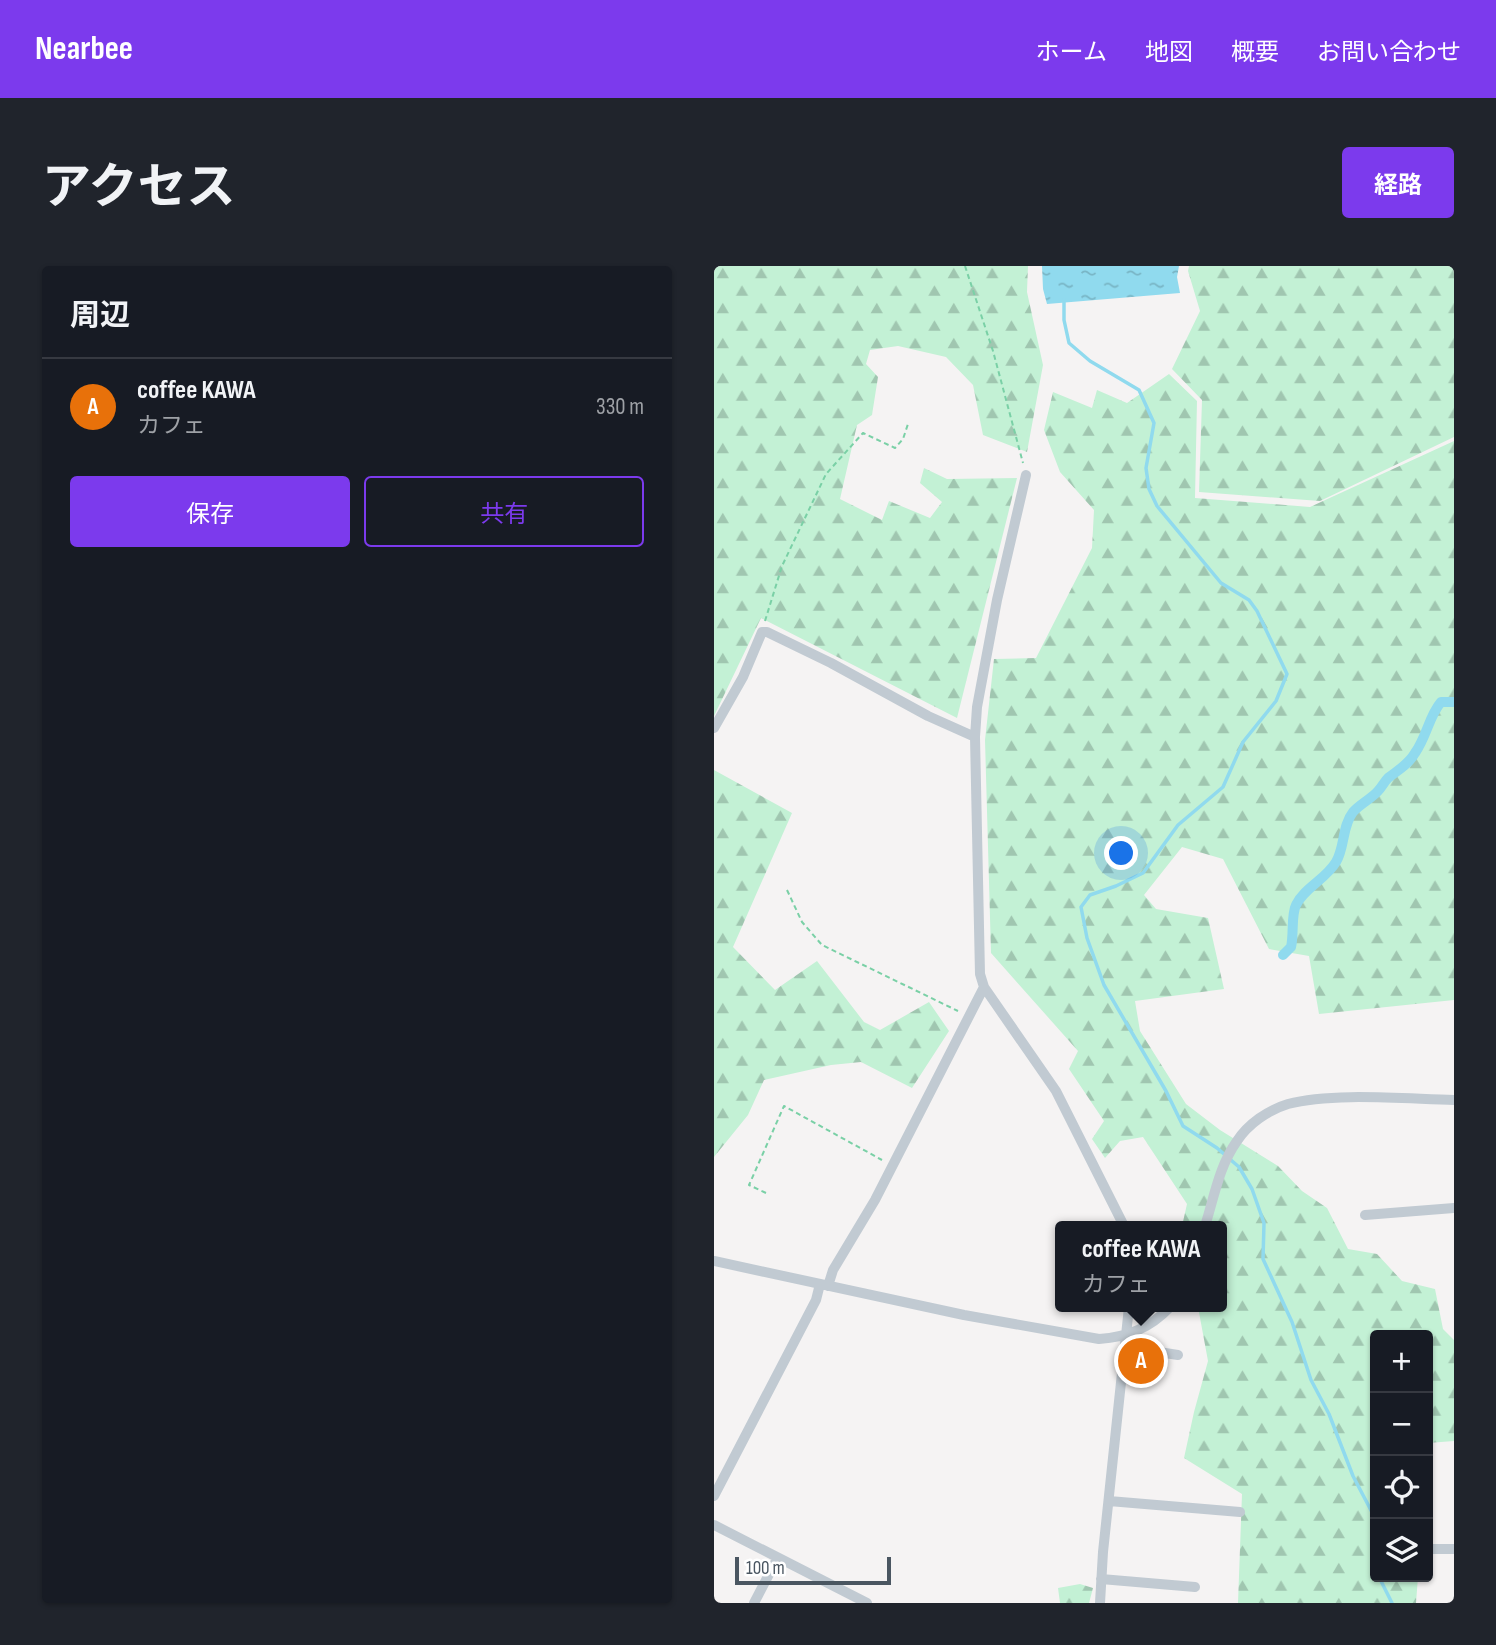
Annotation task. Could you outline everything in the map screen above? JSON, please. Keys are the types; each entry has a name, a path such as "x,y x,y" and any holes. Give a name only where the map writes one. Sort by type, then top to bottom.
{"street":[{"path":"1026,475 997,600 977,707 975,737 979,958 984,987 1056,1091 1121,1221"},
{"path":"714,728 743,677 762,632 831,663 909,707 975,737"},
{"path":"714,1496 824,1285 892,1166 984,987"},
{"path":"1207,1221 1223,1167 1239,1138 1254,1123 1287,1104 1348,1098 1454,1100"},
{"path":"1365,1215 1454,1208"},
{"path":"714,1261 1098,1339 1128,1335 1147,1326 1164,1312"},
{"path":"1100,1603 1129,1312"},
{"path":"1126,1348 1178,1355"},
{"path":"1109,1501 1240,1513"},
{"path":"714,1525 867,1603"},
{"path":"1433,1549 1454,1549"},
{"path":"754,1603 777,1559"},
{"path":"1101,1579 1195,1587"}],"path":[{"path":"965,266 993,351 1026,475"},
{"path":"762,632 782,566 834,461 846,453 863,433 895,448 908,424"},
{"path":"786,890 802,922 822,945 968,1017"},
{"path":"766,1193 749,1185 784,1106 892,1166"}],"green space":[{"path":"714,266 1028,266 1027,292 1043,365 1027,452 983,435 973,385 946,357 898,346 870,350 866,364 878,377 872,415 857,425 840,499 882,520 889,501 930,518 942,502 920,483 924,468 947,479 1017,478 957,718 761,618 714,716"},
{"path":"1189,266 1454,266 1454,437 1320,501 1199,492 1202,400 1172,369 1200,311 1188,271"},
{"path":"1169,374 1197,401 1195,498 1310,507 1454,441 1454,1000 1319,1014 1309,956 1269,949 1223,859 1182,847 1144,895 1156,909 1208,918 1224,989 1135,1001 1140,1031 1186,1104 1220,1130 1278,1166 1302,1191 1327,1208 1348,1249 1377,1254 1402,1281 1435,1289 1443,1329 1454,1340 1454,1441 1433,1443 1433,1330 1370,1330 1370,1582 1418,1582 1416,1603 1238,1603 1242,1494 1184,1458 1208,1361 1199,1312 1227,1312 1227,1221 1183,1221 1187,1204 1143,1137 1120,1141 1105,1158 1092,1139 1104,1121 1069,1069 1078,1051 991,953 985,740 994,659 1036,658 1092,548 1094,510 1060,472 1044,430 1053,392 1092,408 1097,390 1127,403"},
{"path":"714,770 792,813 733,947 775,990 817,961 864,1022 880,1030 929,1002 949,1031 912,1088 861,1062 831,1065 764,1080 748,1115 714,1157"},
{"path":"1080,1584 1093,1588 1089,1603 1060,1603 1058,1588"}],"water":[{"path":"1042,266 1179,266 1177,277 1180,293 1047,304"}],"building":[{"path":"1134,1356 1148,1358 1148,1368 1134,1368"}],"waterway":[{"path":"1064,300 1064,320 1069,343 1090,361 1139,390 1154,423 1146,468 1149,489 1157,506 1221,583 1249,600 1287,674 1276,701 1243,742 1223,787 1178,825 1143,873 1090,895 1081,907 1087,938 1104,985 1166,1091 1183,1126 1217,1148 1239,1167 1252,1189 1264,1223 1263,1259 1292,1322 1311,1380 1329,1414 1353,1476 1370,1508"},
{"path":"1283,955 1291,947 1296,905 1336,862 1353,812 1412,757 1441,702 1454,702"},
{"path":"1382,1582 1392,1603"}],"place":[{"name":"coffee KAWA","path":"1141,1361"}]}
